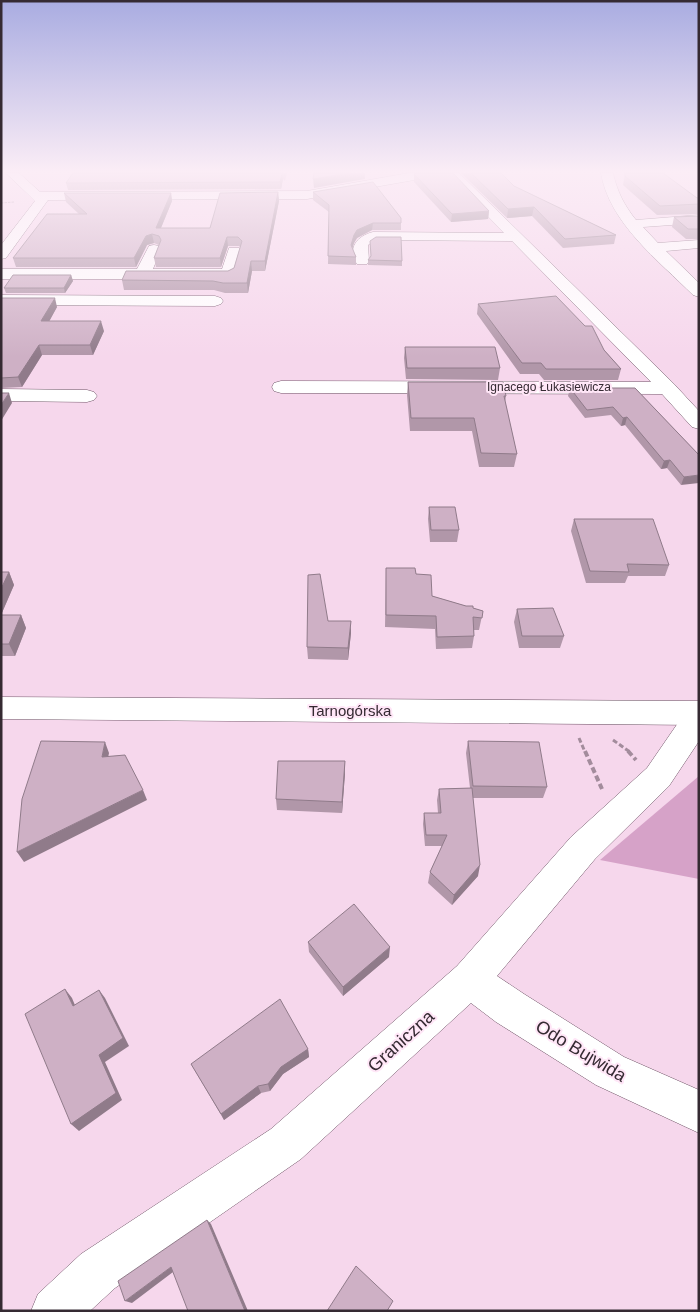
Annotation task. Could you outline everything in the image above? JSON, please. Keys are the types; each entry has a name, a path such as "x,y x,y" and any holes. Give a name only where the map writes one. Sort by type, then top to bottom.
{"street":[{"path":"1,255 16,234"},
{"path":"512,234 668,388 699,423"},
{"path":"641,234 699,292"},
{"path":"362,260 361,243 364,239 373,236 515,237"},
{"path":"654,248 699,244"},
{"path":"143,274 154,249"},
{"path":"1,274 228,274 234,251"},
{"path":"1,300 215,301"},
{"name":"Ignacego Łukasiewicza","path":"281,387 668,388"},
{"path":"1,395 88,396"},
{"name":"Tarnogórska","path":"1,708 699,713"},
{"name":"Graniczna","path":"55,1311 98,1270 286,1144 470,979 583,848 658,777 691,728 699,720"},
{"name":"Odo Bujwida","path":"470,979 510,1008 610,1070 699,1112"}],"shaded area":[{"path":"699,776 699,879 600,860"}],"building":[{"path":"31,234 151,234 146,236 134,258 13,258"},
{"path":"153,234 270,234 265,261 251,261 247,283 122,280 126,271 228,271 234,268 242,241 238,237 227,237 220,258 154,258 161,240 159,236"},
{"path":"328,234 354,234 351,245 356,257 328,256"},
{"path":"560,234 616,235 565,239"},
{"path":"376,237 401,237 402,261 368,260 371,256 370,241"},
{"path":"13,275 71,275 64,288 4,288"},
{"path":"556,296 585,326 592,326 604,350 621,369 546,369 541,363 522,363 478,304"},
{"path":"1,298 55,298 41,321 101,321 90,345 39,345 18,377 1,378"},
{"path":"405,347 495,347 500,368 407,368"},
{"path":"408,382 503,382 506,396 504,396 517,454 481,453 474,418 411,418"},
{"path":"570,388 635,388 699,455 699,475 684,477 670,460 664,461 627,417 623,418 613,407 587,410"},
{"path":"1,393 9,393 1,405"},
{"path":"429,507 455,507 459,530 431,530"},
{"path":"574,519 653,519 669,565 627,564 629,572 590,571"},
{"path":"386,568 415,568 416,574 431,575 432,596 466,606 473,606 473,608 483,611 482,618 473,617 474,636 437,637 436,616 386,615"},
{"path":"1,572 9,572 1,589"},
{"path":"320,574 328,621 351,621 348,648 307,647 308,575"},
{"path":"553,608 564,636 522,636 517,609"},
{"path":"1,615 21,615 9,644 1,644"},
{"path":"41,741 105,742 102,757 125,755 143,790 17,852 22,799"},
{"path":"468,741 539,742 547,787 473,786"},
{"path":"278,761 345,761 342,802 276,799"},
{"path":"472,788 480,865 454,895 430,872 447,835 426,835 424,813 441,813 439,789"},
{"path":"354,904 390,947 343,987 308,942"},
{"path":"65,989 73,1006 99,990 123,1038 99,1055 116,1093 71,1124 25,1014"},
{"path":"280,999 308,1049 281,1067 268,1084 258,1086 221,1114 191,1064"},
{"path":"207,1220 245,1311 188,1311 171,1267 125,1301 118,1281"},
{"path":"356,1266 393,1301 387,1311 327,1311"}]}
